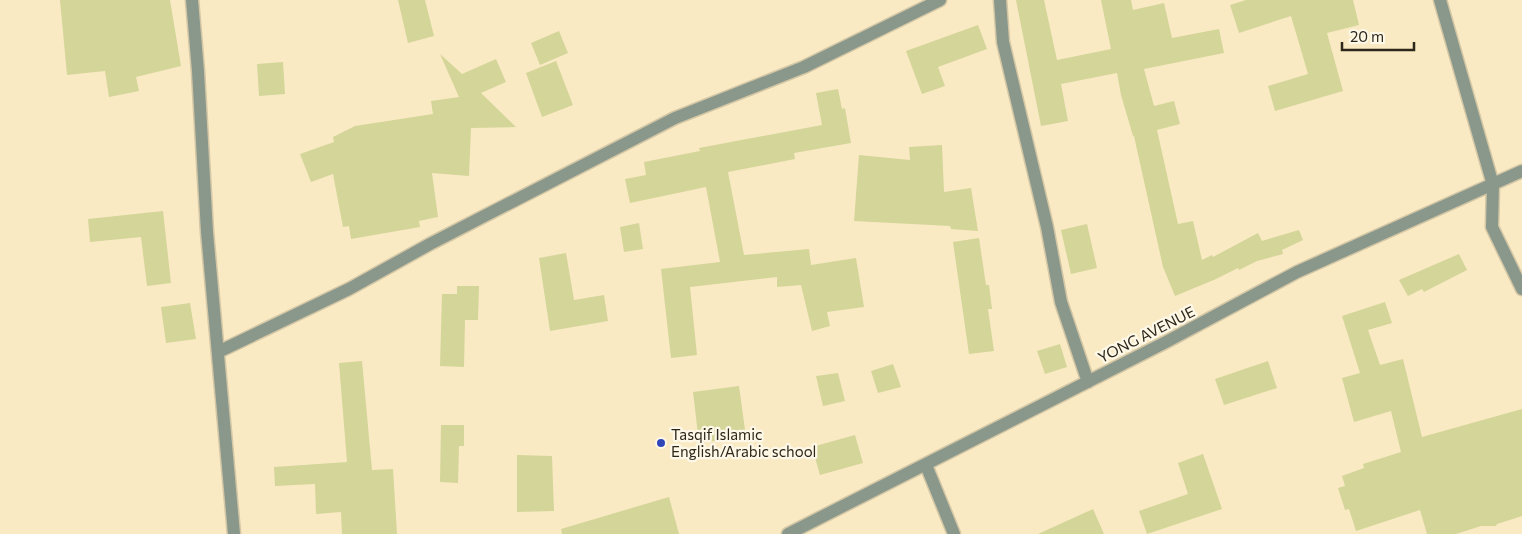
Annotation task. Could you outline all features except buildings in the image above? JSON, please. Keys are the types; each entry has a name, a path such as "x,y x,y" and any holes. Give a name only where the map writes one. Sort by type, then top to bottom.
{"street":[{"path":"192,0 207,232 234,534"},
{"path":"218,352 349,289 430,244 676,118 804,68 940,0"},
{"path":"1000,0 1003,42 1047,227 1061,302 1088,382"},
{"path":"1440,0 1493,185 1492,227 1522,290"},
{"name":"YONG AVENUE","path":"788,534 1088,382 1298,272 1522,171"},
{"path":"926,465 954,534"}],"place":[{"name":"Tasqif Islamic English/Arabic school","path":"661,443"}]}
